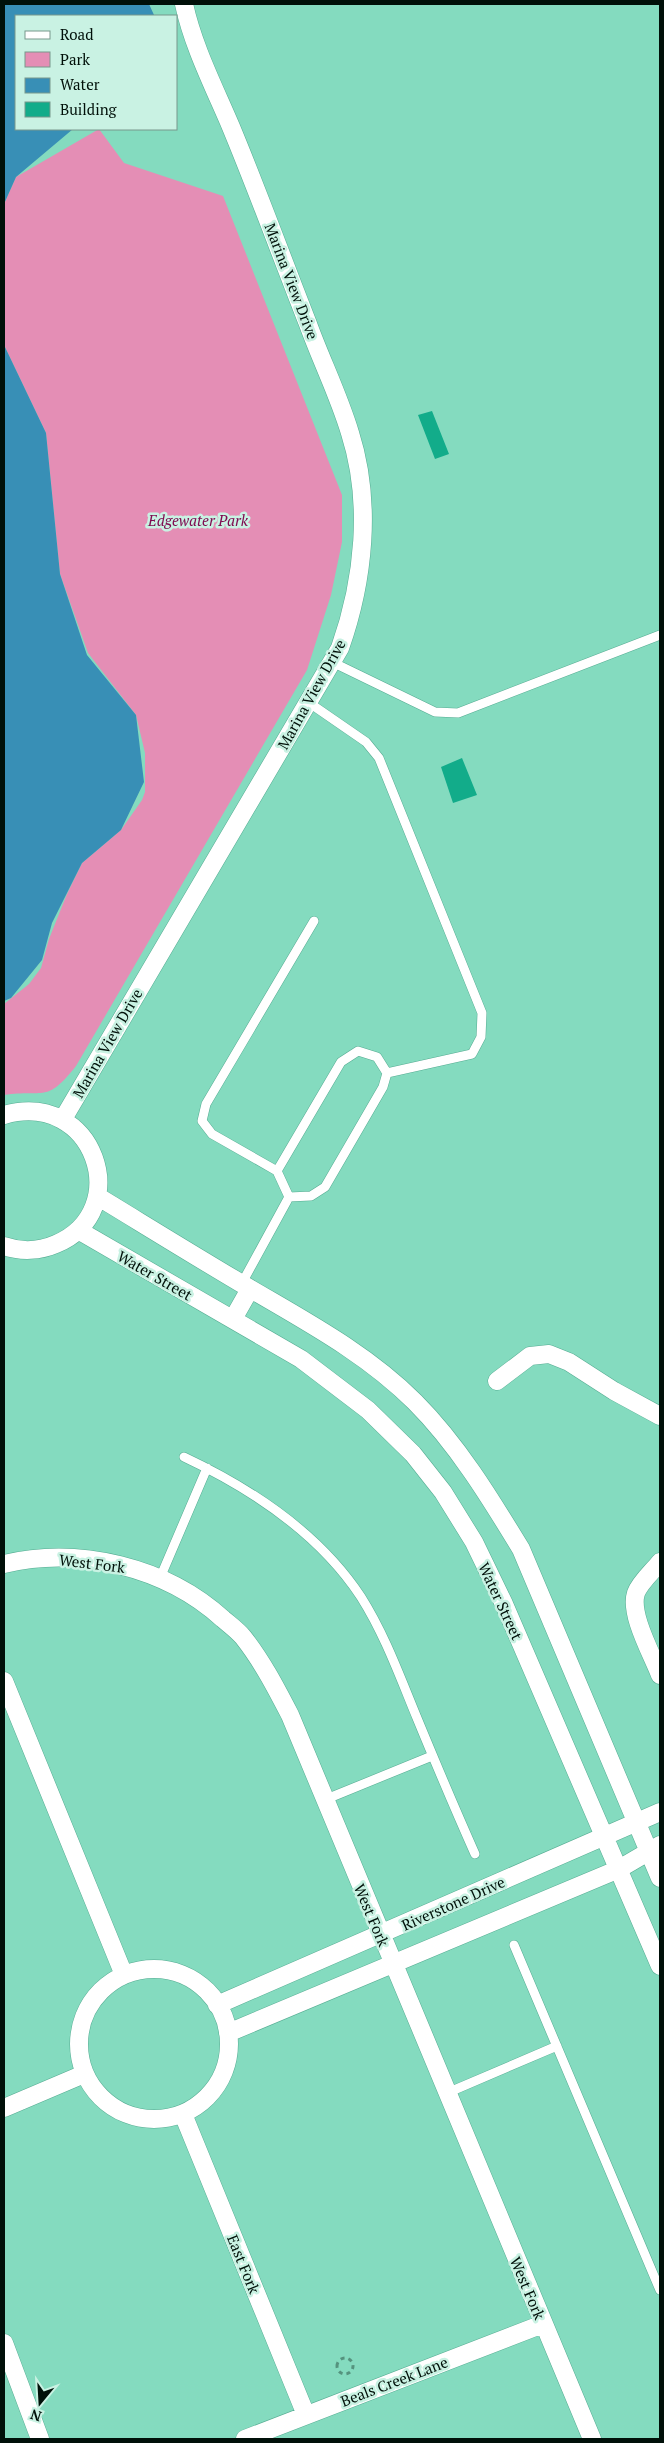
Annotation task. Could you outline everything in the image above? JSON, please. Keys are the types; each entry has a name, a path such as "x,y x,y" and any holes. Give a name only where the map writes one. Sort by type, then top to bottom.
{"street":[{"name":"Marina View Drive","path":"63,1119 340,648 348,626 359,568 362,502 357,460 350,432 261,201 195,40 184,4"},
{"path":"4,1115 20,1110 42,1111 63,1119 77,1130 92,1152 98,1178 97,1196 90,1214 78,1230 63,1241 46,1248 28,1250 6,1249"},
{"path":"97,1196 360,1355 415,1402 455,1450 491,1499 521,1549 637,1822 655,1849 660,1878"},
{"name":"Water Street","path":"78,1230 301,1359 368,1410 413,1454 444,1492 474,1542 504,1604 660,1966"},
{"path":"233,1320 246,1286"},
{"path":"497,1381 530,1356 549,1354 569,1362 614,1392 660,1416"},
{"name":"West Fork","path":"4,1564 63,1557 116,1563 160,1578 207,1604 242,1636 270,1677 290,1715 380,1935 592,2439"},
{"path":"660,1562 636,1591 634,1603 637,1617 660,1674"},
{"path":"4,1681 124,1975"},
{"name":"Riverstone Drive","path":"218,2005 660,1812"},
{"name":"Riverstone Drive","path":"228,2034 618,1869 655,1849"},
{"path":"143,1970 163,1970 182,1975 200,1985 218,2005 228,2034 228,2058 219,2082 204,2101 183,2114 160,2120 129,2115 115,2109 96,2094 84,2074 78,2051 80,2028 89,2006 104,1988 124,1975 143,1970"},
{"path":"4,2108 84,2074"},
{"name":"East Fork","path":"183,2114 306,2415"},
{"name":"Beals Creek Lane","path":"245,2439 543,2324"},
{"path":"4,2343 40,2439"}],"lane":[{"path":"332,662 435,712 458,713 660,635"},
{"path":"308,702 366,742 379,758 482,1013 481,1037 472,1054 388,1073"},
{"path":"290,1197 277,1171 212,1134 202,1121 206,1104 314,921"},
{"path":"277,1171 341,1062 358,1052 377,1057 388,1073"},
{"path":"290,1197 311,1196 325,1187 383,1087 388,1073"},
{"path":"246,1286 290,1197"},
{"path":"184,1457 259,1498 294,1524 330,1560 360,1596 384,1637 432,1756 475,1854"},
{"path":"160,1578 207,1468"},
{"path":"324,1800 432,1756"},
{"path":"514,1945 660,2290"},
{"path":"446,2093 557,2046"}],"path":[{"path":"343,2358 348,2359 352,2363 352,2371 342,2374 336,2368 337,2363 343,2358"}],"green space":[{"name":"Edgewater Park","path":"100,130 124,163 223,196 342,495 342,542 331,595 307,670 76,1066 58,1086 44,1093 4,1095 4,1004 29,984 41,968 49,939 82,863 121,830 142,800 145,792 145,753 136,715 88,653 60,574 46,433 4,345 4,204 16,177"}],"water":[{"path":"4,4 149,4 154,15 15,15 15,130 72,130 16,177 4,204"},
{"path":"4,345 46,433 60,574 87,655 136,715 144,782 121,830 82,863 52,923 42,960 11,998 4,1001"}],"building":[{"path":"432,411 449,454 435,459 418,415"},
{"path":"462,758 477,795 453,803 441,767"}]}
